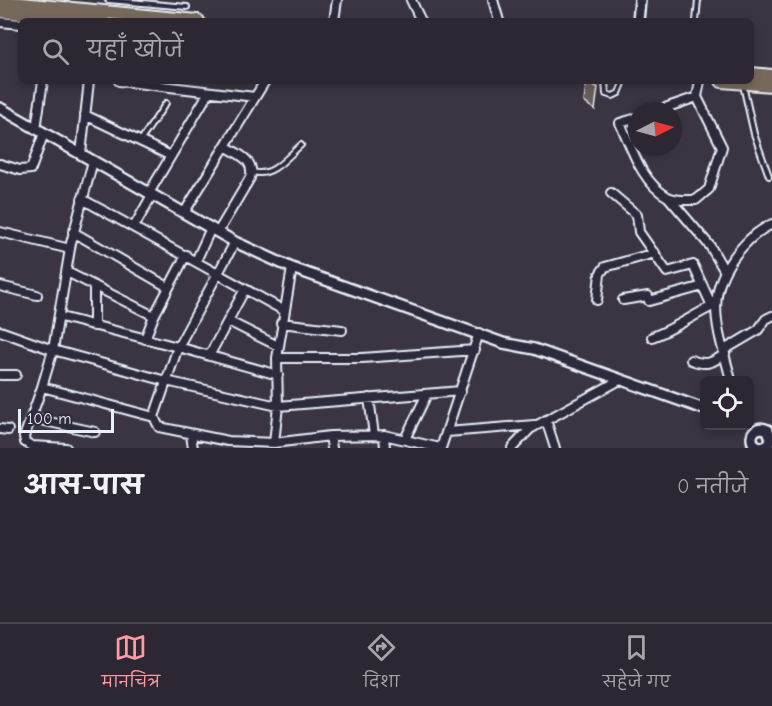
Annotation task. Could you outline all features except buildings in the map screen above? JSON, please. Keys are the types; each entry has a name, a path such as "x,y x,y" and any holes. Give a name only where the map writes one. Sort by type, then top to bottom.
{"highway":[{"path":"3,4 107,7 178,18"},
{"path":"3,4 49,18"},
{"path":"97,18 107,7"},
{"path":"754,77 772,76"},
{"path":"754,80 772,85"}],"street":[{"path":"334,18 337,0"},
{"path":"411,0 420,18"},
{"path":"493,0 497,18"},
{"path":"638,18 640,0"},
{"path":"0,22 18,24"},
{"path":"0,165 20,170 31,169 40,131 43,84"},
{"path":"81,154 89,84"},
{"path":"144,84 255,97"},
{"path":"184,213 263,84"},
{"path":"669,198 696,200 708,189 722,147 697,97 699,84"},
{"path":"134,227 171,156 209,92"},
{"path":"682,102 697,97"},
{"path":"0,108 235,242 292,268 700,406"},
{"path":"85,115 171,156"},
{"path":"628,121 620,123 628,141"},
{"path":"196,261 252,172 250,162 225,146"},
{"path":"635,156 652,184 669,198 710,246 724,270"},
{"path":"66,448 32,446 25,442 24,437 53,350 61,317 73,232 93,161"},
{"path":"611,194 637,215 639,232 666,272 693,265 713,305 730,376"},
{"path":"82,200 283,310"},
{"path":"652,337 672,330 690,316 713,305 724,270 755,232 772,224"},
{"path":"0,232 70,249"},
{"path":"73,232 168,287"},
{"path":"235,242 178,347 154,417 159,427 191,435 259,445 296,444 330,436 384,435 440,448 479,333"},
{"path":"597,300 600,274 605,267 655,253"},
{"path":"145,339 168,287 186,255"},
{"path":"274,443 278,406 278,346 292,268"},
{"path":"67,272 154,316"},
{"path":"0,286 37,295"},
{"path":"94,286 94,326"},
{"path":"624,300 648,296 649,301 703,286"},
{"path":"209,356 245,289"},
{"path":"691,360 710,364 758,330 766,319 772,316"},
{"path":"61,317 278,375"},
{"path":"228,321 278,346"},
{"path":"281,323 342,330"},
{"path":"0,331 53,350 166,381 278,406 461,391"},
{"path":"277,358 362,358 475,350"},
{"path":"0,375 16,375"},
{"path":"512,448 542,422 620,380"},
{"path":"42,387 154,417"},
{"path":"405,439 427,394"},
{"path":"369,398 374,435"},
{"path":"31,418 95,432"},
{"path":"447,432 542,422"},
{"path":"542,422 555,448"},
{"path":"751,430 752,440 766,441 761,428 754,428"},
{"path":"191,435 193,448"},
{"path":"384,435 385,448"},
{"path":"330,436 332,448"}],"lane":[{"path":"696,18 698,0"},
{"path":"107,7 187,7"},
{"path":"605,84 606,94 613,96 619,93 623,84"},
{"path":"748,84 754,134 770,176"},
{"path":"140,141 166,102"},
{"path":"252,172 261,175 269,173 301,145"}]}
